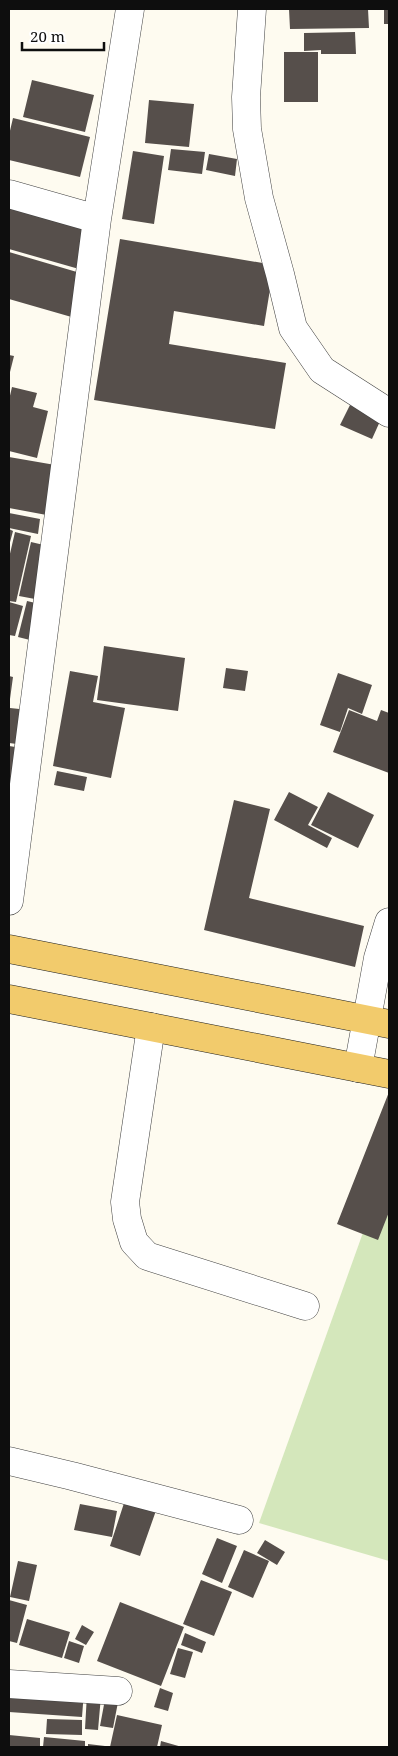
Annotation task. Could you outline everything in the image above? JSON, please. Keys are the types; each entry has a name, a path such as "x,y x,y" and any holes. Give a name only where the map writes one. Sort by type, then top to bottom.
{"main road":[{"path":"9,949 378,1022"},
{"path":"9,998 389,1074"}],"street":[{"path":"9,901 97,219 130,9"},
{"path":"252,9 246,97 248,129 258,198 293,328 322,370 389,413"},
{"path":"9,194 97,219"},
{"path":"358,1068 378,1022 378,958 389,922"},
{"path":"151,1027 125,1202 127,1219 134,1242 147,1256 305,1306"},
{"path":"9,1461 239,1520"},
{"path":"9,1684 118,1692"}],"green space":[{"path":"389,1160 389,1561 259,1523"}],"building":[{"path":"289,9 368,9 369,28 290,29"},
{"path":"384,9 389,9 389,24 384,24"},
{"path":"355,32 356,54 321,54 321,50 304,51 304,33"},
{"path":"284,52 318,52 318,102 284,102"},
{"path":"32,80 94,95 85,132 23,117"},
{"path":"149,100 194,104 189,147 145,143"},
{"path":"13,118 90,137 80,177 9,160 9,135"},
{"path":"171,149 205,152 202,174 168,170"},
{"path":"133,151 164,156 154,224 122,219"},
{"path":"209,154 237,159 235,176 206,170"},
{"path":"9,204 93,227 86,271 9,249"},
{"path":"120,239 274,265 264,326 174,311 169,344 286,363 275,429 94,400"},
{"path":"9,252 87,275 75,318 9,299"},
{"path":"9,355 14,356 9,376"},
{"path":"12,387 37,393 33,407 48,411 37,458 9,451 9,400"},
{"path":"350,405 381,419 372,439 340,425"},
{"path":"9,457 61,466 52,516 9,508"},
{"path":"9,513 40,519 38,534 9,528"},
{"path":"9,529 13,531 9,546"},
{"path":"15,532 31,536 16,602 9,601 9,558"},
{"path":"31,542 48,546 35,599 19,596"},
{"path":"27,601 44,605 34,641 18,637"},
{"path":"9,602 23,606 15,636 9,635"},
{"path":"104,646 185,658 178,711 97,700"},
{"path":"226,668 248,671 245,691 223,688"},
{"path":"70,671 98,676 93,702 125,708 111,778 53,766"},
{"path":"338,673 372,685 362,714 348,708 340,732 320,725"},
{"path":"9,676 13,677 10,699 9,699"},
{"path":"10,708 29,710 25,745 9,743"},
{"path":"349,710 377,721 381,710 389,713 389,773 333,752"},
{"path":"9,746 22,748 9,806"},
{"path":"57,771 87,777 84,791 54,785"},
{"path":"289,792 318,807 308,825 332,838 327,848 274,820"},
{"path":"328,792 374,815 358,848 311,825"},
{"path":"234,800 270,809 249,898 364,926 355,967 204,930"},
{"path":"389,1092 389,1212 378,1240 337,1224"},
{"path":"127,1494 158,1505 140,1556 110,1546"},
{"path":"80,1504 117,1511 112,1537 74,1530"},
{"path":"217,1538 237,1546 222,1583 202,1574"},
{"path":"265,1540 285,1552 277,1565 257,1553"},
{"path":"244,1550 269,1561 253,1598 228,1587"},
{"path":"18,1561 37,1565 29,1601 10,1597"},
{"path":"201,1580 232,1592 214,1636 183,1624"},
{"path":"9,1600 27,1605 17,1643 9,1641"},
{"path":"120,1602 184,1627 161,1686 97,1661"},
{"path":"27,1619 70,1632 62,1658 19,1645"},
{"path":"82,1625 94,1632 86,1645 75,1639"},
{"path":"185,1633 206,1642 202,1653 181,1645"},
{"path":"69,1641 84,1646 79,1663 64,1658"},
{"path":"178,1648 193,1652 185,1678 170,1674"},
{"path":"9,1686 84,1691 82,1717 9,1712"},
{"path":"160,1688 173,1693 168,1711 154,1707"},
{"path":"87,1694 101,1696 98,1730 85,1729"},
{"path":"106,1694 119,1697 113,1728 100,1726"},
{"path":"117,1715 162,1725 157,1747 110,1747"},
{"path":"47,1719 82,1720 82,1735 46,1734"},
{"path":"9,1735 40,1738 40,1747 9,1747"},
{"path":"44,1737 85,1741 85,1747 43,1747"},
{"path":"161,1741 182,1747 160,1747"},
{"path":"88,1744 105,1746 105,1747 88,1747"}]}
